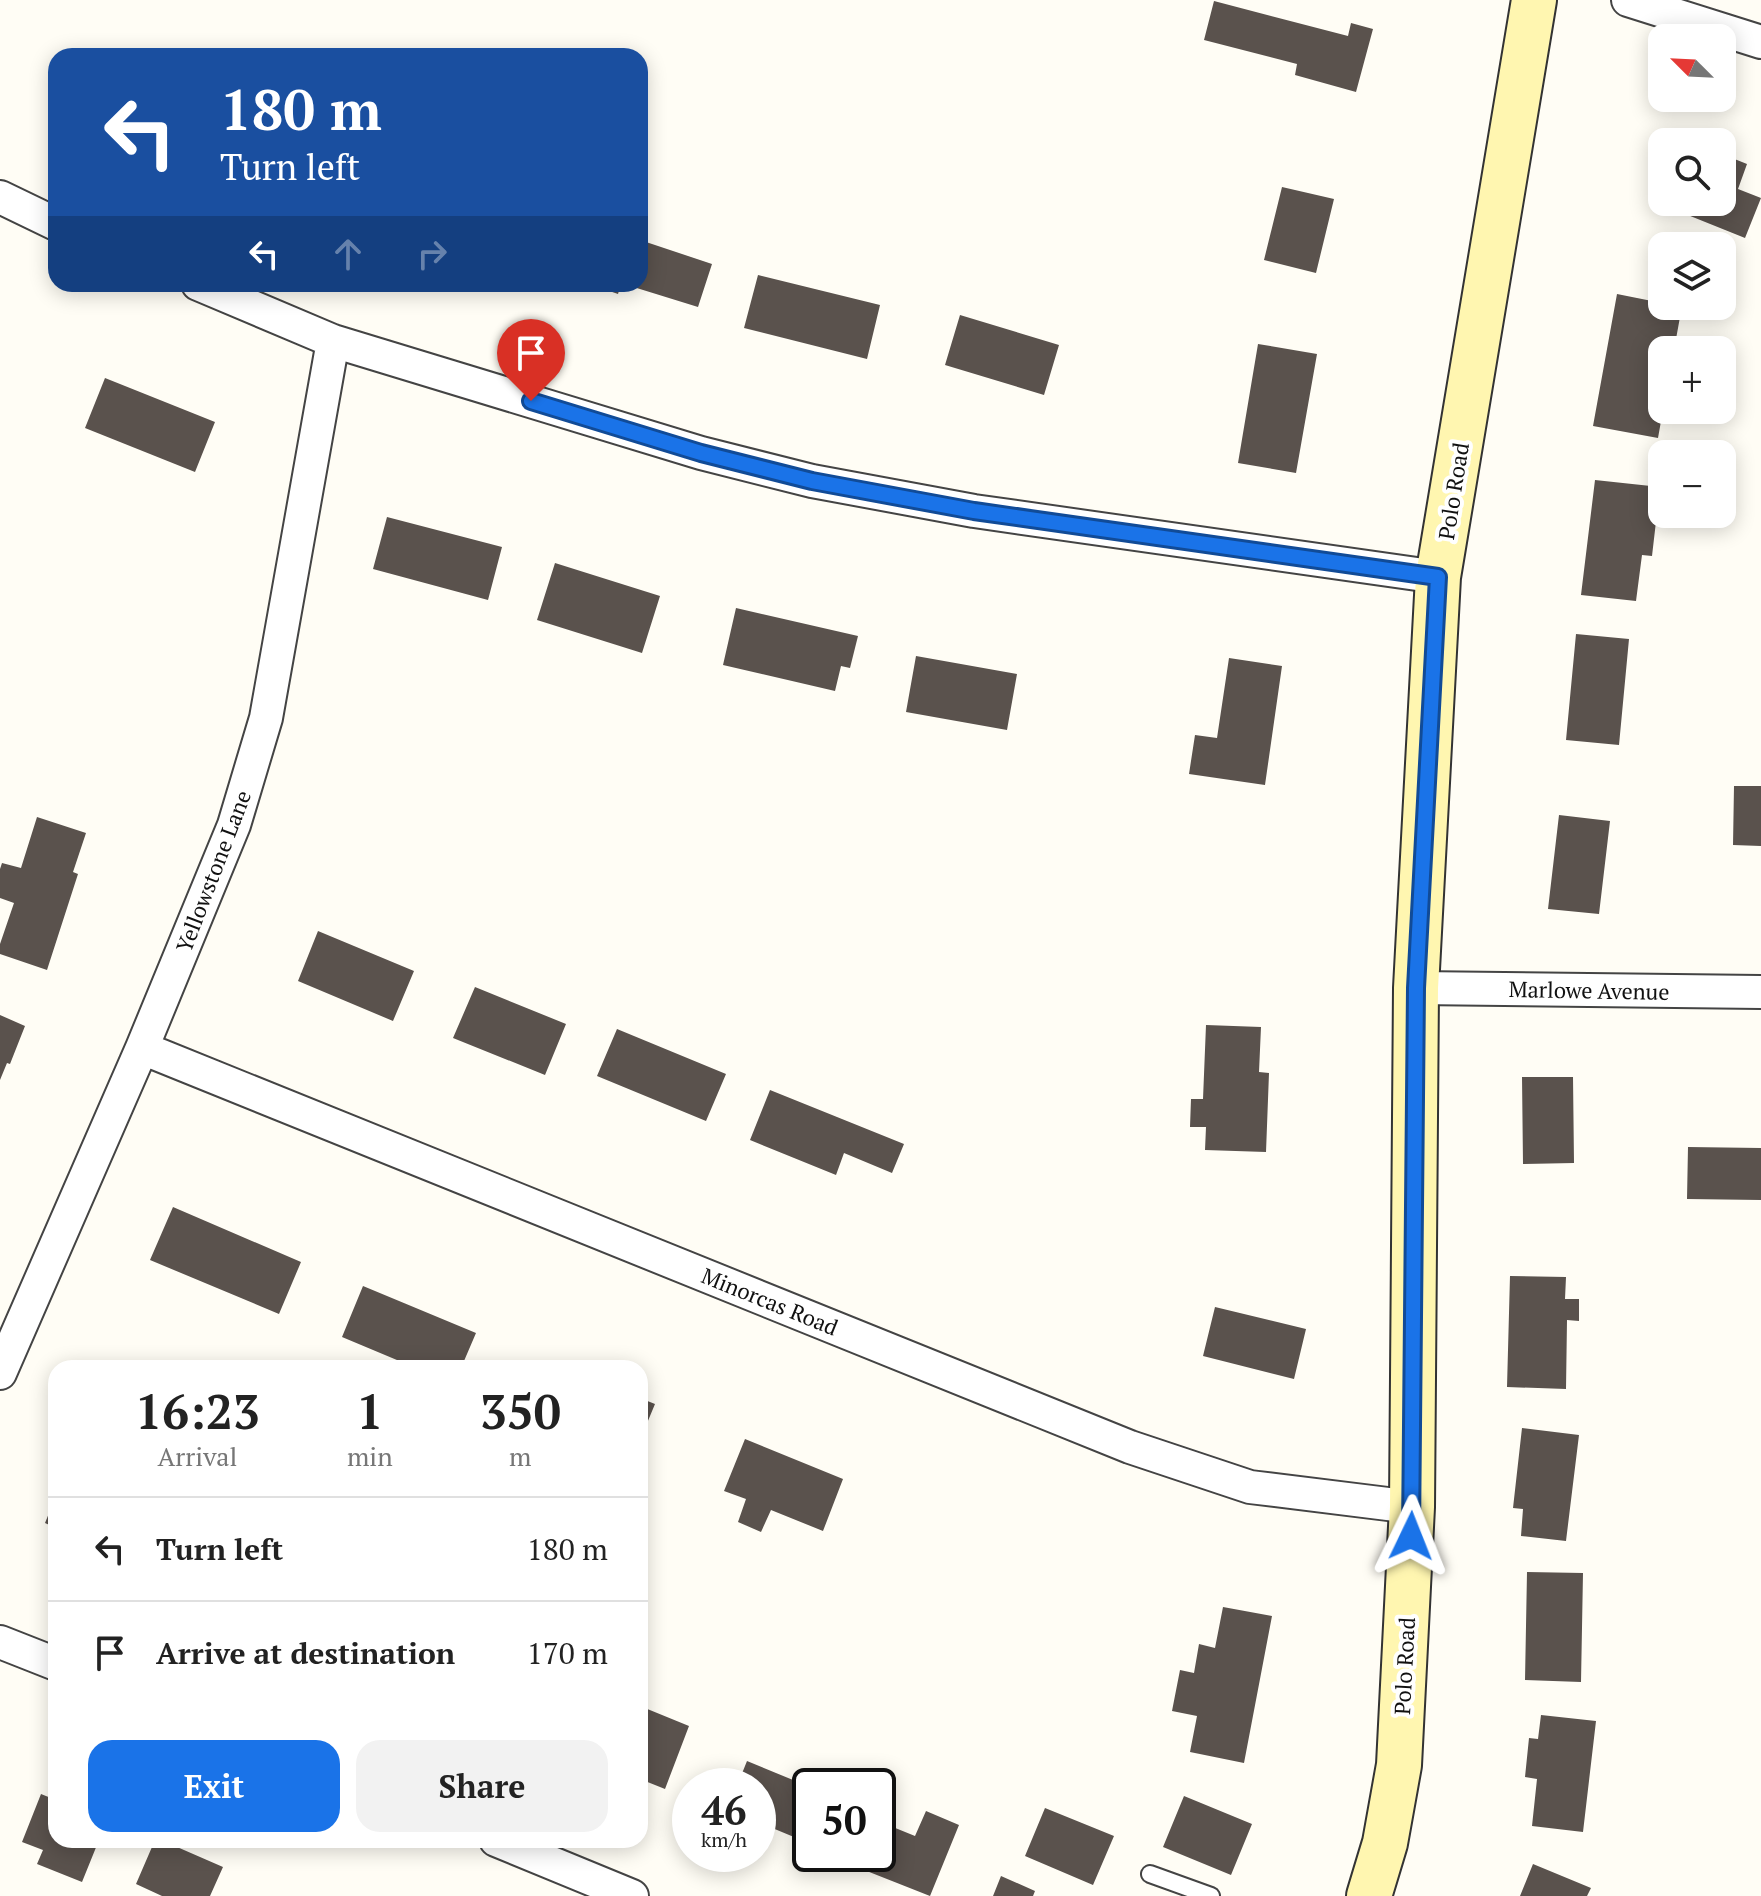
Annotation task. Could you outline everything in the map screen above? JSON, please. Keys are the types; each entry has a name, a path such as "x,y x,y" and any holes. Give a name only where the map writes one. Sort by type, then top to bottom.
{"main road":[{"name":"Polo Road","path":"1369,1896 1385,1843 1399,1765 1412,1507 1416,988 1438,577 1534,0"}],"street":[{"path":"1628,0 1761,42"},
{"path":"0,197 48,220"},
{"path":"217,292 333,341 701,453 812,481 974,511 1438,577"},
{"name":"Yellowstone Lane","path":"0,1373 142,1048 234,825 266,718 333,341"},
{"name":"Marlowe Avenue","path":"1416,988 1761,992"},
{"name":"Minorcas Road","path":"142,1048 1130,1447 1250,1487 1412,1507"},
{"path":"0,1642 48,1661"},
{"path":"510,1848 576,1885 632,1896"}],"lane":[{"path":"1150,1874 1211,1896"}],"building":[{"path":"1214,1 1348,36 1351,23 1373,29 1356,92 1295,75 1297,64 1204,40"},
{"path":"1736,160 1747,164 1738,189 1761,198 1745,238 1690,216 1736,216"},
{"path":"1282,187 1334,199 1316,273 1264,260"},
{"path":"648,243 712,264 698,307 648,292"},
{"path":"758,275 880,305 867,359 744,328"},
{"path":"1617,294 1648,300 1648,320 1679,320 1677,336 1648,336 1648,424 1660,424 1658,438 1593,426"},
{"path":"960,315 1059,345 1044,395 945,365"},
{"path":"1258,344 1317,354 1296,473 1238,463"},
{"path":"105,378 215,422 195,472 85,428"},
{"path":"1595,480 1648,486 1648,528 1655,528 1652,556 1642,555 1636,601 1581,595"},
{"path":"387,517 502,547 488,600 373,569"},
{"path":"555,563 660,596 642,653 537,620"},
{"path":"736,608 858,636 850,668 841,666 835,691 723,665"},
{"path":"1576,634 1629,639 1619,745 1566,740"},
{"path":"916,656 1017,674 1007,730 906,712"},
{"path":"1229,658 1282,666 1265,785 1189,774 1195,735 1217,738"},
{"path":"1734,786 1761,786 1761,846 1733,845"},
{"path":"1559,815 1610,821 1599,914 1548,909"},
{"path":"37,817 86,833 73,872 78,874 47,970 0,954 0,944 14,903 0,898 0,869 2,863 21,868"},
{"path":"318,931 414,971 393,1021 298,981"},
{"path":"475,987 566,1024 545,1075 453,1038"},
{"path":"0,1015 25,1026 0,1080"},
{"path":"1206,1025 1261,1027 1259,1072 1269,1073 1266,1152 1205,1150 1206,1127 1190,1127 1191,1099 1203,1099"},
{"path":"617,1029 726,1074 706,1121 597,1076"},
{"path":"1522,1077 1573,1077 1574,1163 1523,1164"},
{"path":"770,1090 904,1144 892,1173 844,1153 836,1175 750,1140"},
{"path":"1688,1147 1761,1148 1761,1200 1687,1199"},
{"path":"173,1207 301,1262 279,1314 150,1260"},
{"path":"1510,1276 1566,1277 1565,1299 1579,1299 1579,1321 1567,1320 1566,1389 1507,1387"},
{"path":"363,1286 476,1333 464,1360 397,1360 342,1337"},
{"path":"1215,1307 1306,1329 1294,1379 1203,1356"},
{"path":"648,1401 655,1404 648,1421"},
{"path":"1522,1428 1579,1435 1566,1541 1521,1536 1523,1509 1513,1508"},
{"path":"745,1439 843,1479 823,1531 771,1510 761,1532 738,1522 746,1499 724,1491"},
{"path":"1527,1572 1583,1573 1581,1682 1525,1680"},
{"path":"1223,1607 1272,1616 1244,1763 1190,1752 1197,1716 1172,1711 1180,1670 1194,1673 1199,1644 1215,1648"},
{"path":"648,1709 689,1726 665,1789 648,1782"},
{"path":"1541,1715 1596,1721 1583,1832 1532,1826 1537,1779 1525,1777 1529,1738 1538,1739"},
{"path":"747,1761 764,1768 744,1768"},
{"path":"776,1773 792,1780 792,1836 776,1830"},
{"path":"41,1794 48,1797 48,1848 96,1848 82,1882 37,1864 43,1850 22,1842"},
{"path":"1184,1796 1252,1824 1231,1875 1163,1847"},
{"path":"1045,1808 1114,1836 1093,1885 1025,1856"},
{"path":"926,1811 959,1825 930,1896 869,1872 896,1872 896,1828 915,1836"},
{"path":"152,1848 179,1848 223,1867 210,1896 162,1896 136,1884"},
{"path":"1533,1864 1591,1888 1587,1896 1520,1896"},
{"path":"1001,1876 1035,1891 1033,1896 993,1896"}],"route":[{"path":"531,401 701,453 812,481 974,511 1438,577 1416,988 1411,1536"}]}
